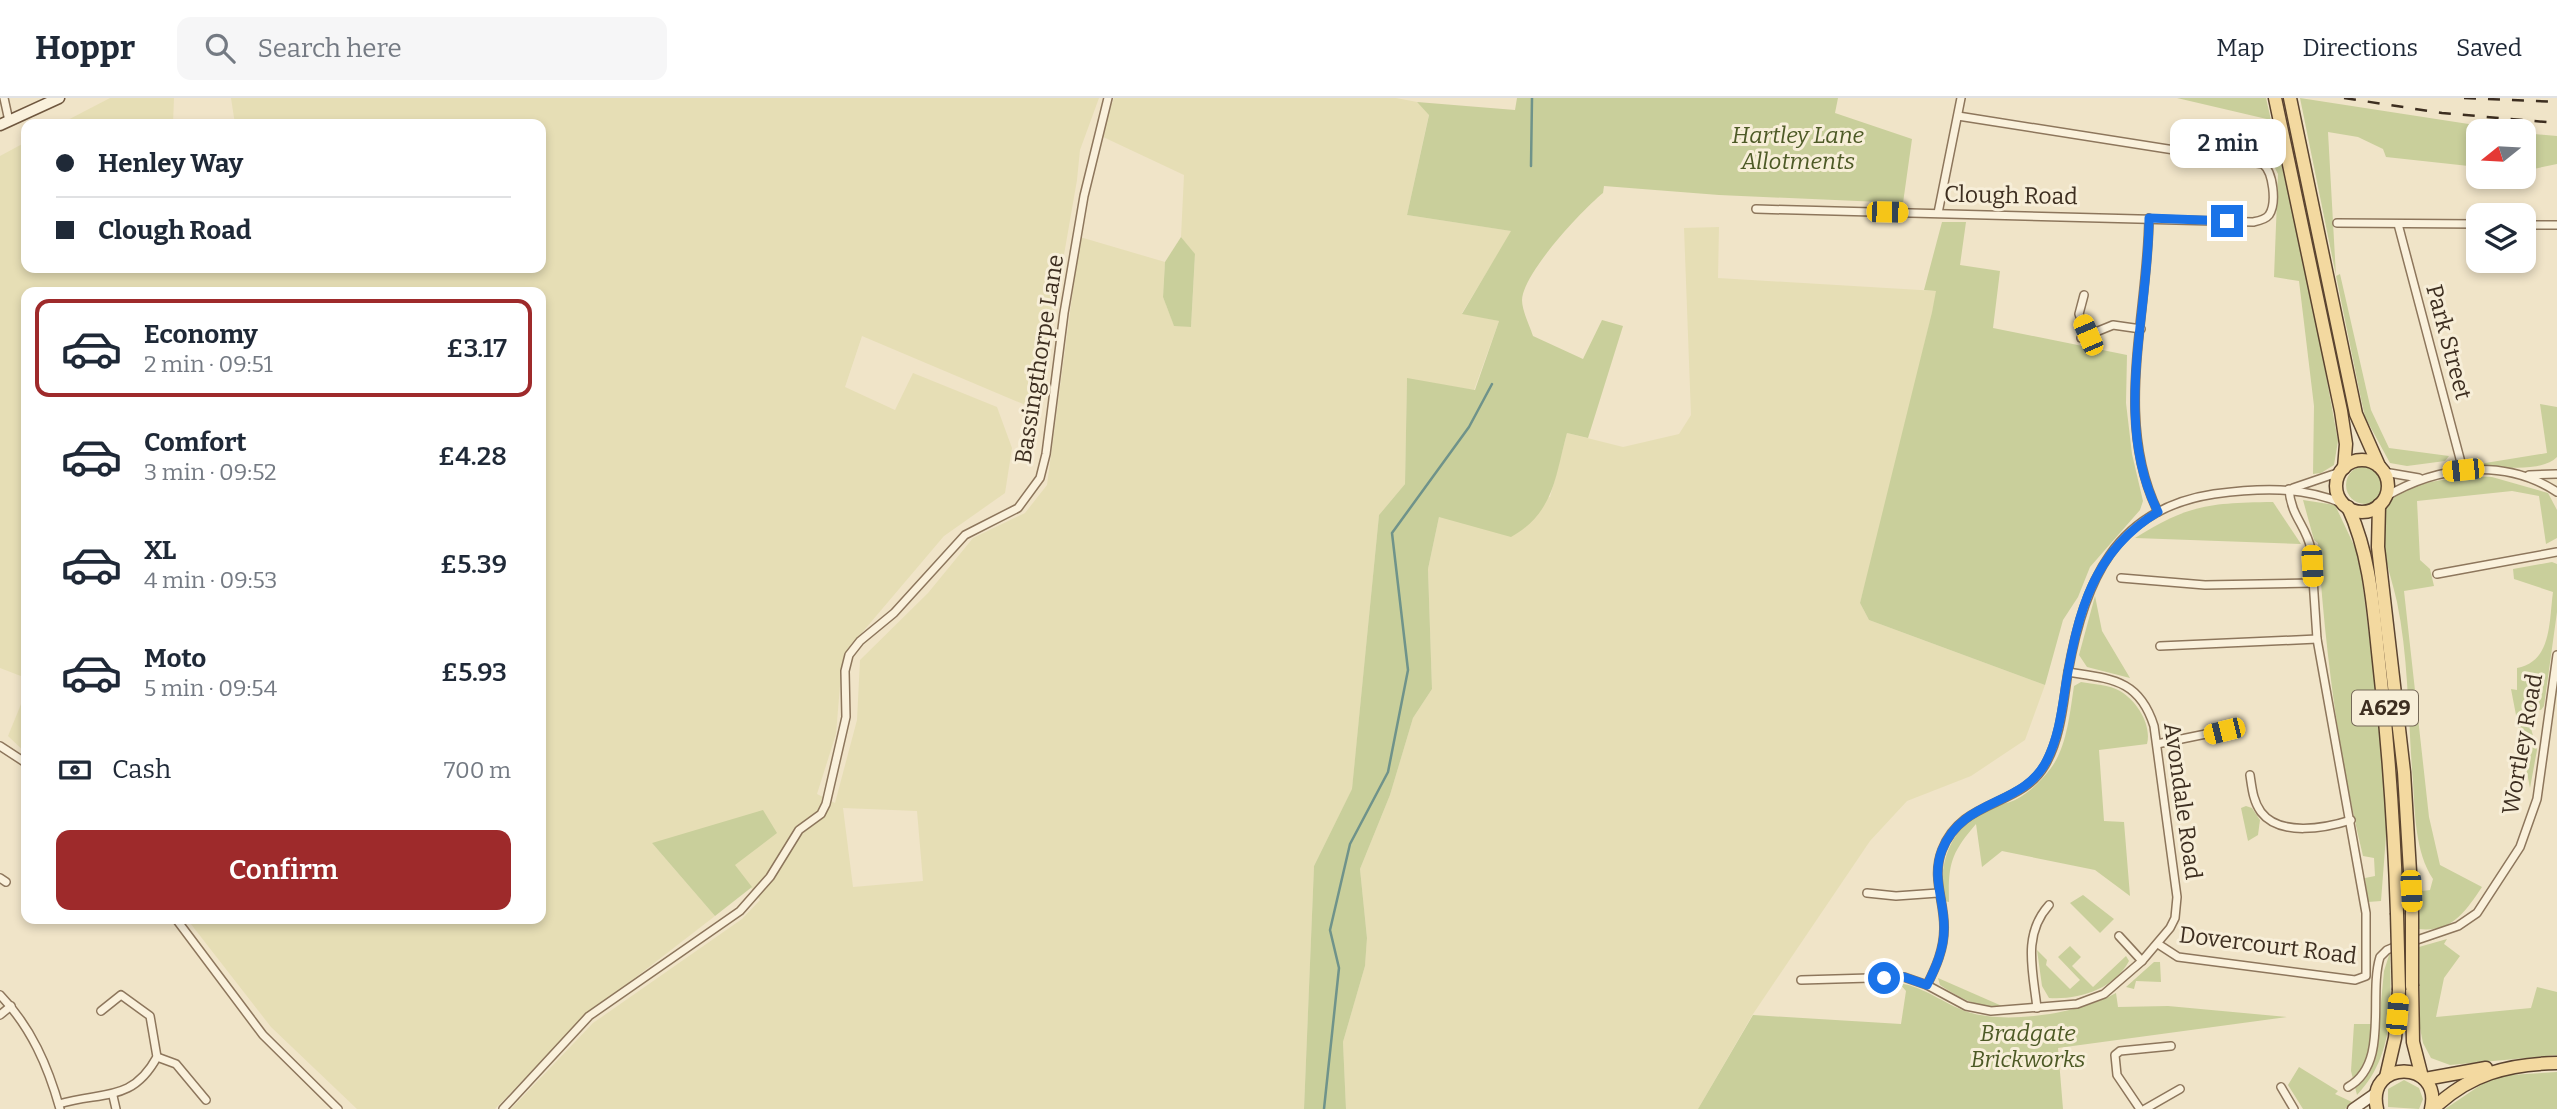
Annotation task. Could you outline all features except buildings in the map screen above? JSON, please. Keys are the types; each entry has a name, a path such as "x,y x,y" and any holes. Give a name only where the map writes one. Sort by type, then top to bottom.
{"main road":[{"path":"4,123 59,98"},
{"name":"A629","path":"2275,98 2341,411 2346,456 2337,489 2365,554 2375,619 2393,811 2397,913 2405,988 2413,1042 2423,1078 2432,1091 2432,1109"},
{"name":"A629","path":"2290,98 2356,414 2388,484 2376,526 2404,772 2412,905 2405,988 2386,1077 2376,1093"},
{"path":"2342,470 2357,460 2382,469"},
{"path":"2346,506 2367,511 2382,501"},
{"path":"2386,1077 2404,1070 2423,1078 2485,1068 2557,1063"},
{"path":"2432,1109 2461,1086 2494,1069"},
{"path":"2353,1109 2376,1093"},
{"path":"2376,1093 2377,1109"}],"street":[{"path":"4,98 4,123"},
{"name":"Bassingthorpe Lane","path":"503,1109 589,1016 740,911 770,877 799,830 821,814 826,804 846,717 845,671 849,655 860,641 894,613 965,535 1008,516 1036,487 1046,454 1064,313 1084,197 1108,98"},
{"path":"1938,213 1961,98"},
{"name":"Clough Road","path":"1756,209 2252,222 2265,218 2271,209 2272,178 2263,164 1958,116"},
{"path":"2149,218 2148,267 2134,387 2136,431 2144,476 2158,512"},
{"path":"2337,223 2466,224"},
{"name":"Park Street","path":"2398,224 2463,470"},
{"path":"2536,225 2557,225"},
{"path":"2084,295 2079,314 2084,337 2113,325 2141,329"},
{"path":"2382,469 2420,478"},
{"path":"2289,489 2342,470"},
{"path":"2382,501 2420,478 2463,470 2525,475 2556,473 2553,483 2557,492"},
{"path":"2525,475 2557,492"},
{"path":"2250,775 2257,804 2270,820 2315,828 2351,820 2317,639 2309,539 2295,517 2289,489"},
{"path":"1927,985 1943,943 1938,863 1949,837 1958,825 1979,808 2018,792 2038,775 2045,765 2055,741 2080,621 2099,569 2121,539 2158,512 2200,496 2289,489 2320,494 2346,506"},
{"path":"2437,574 2557,552"},
{"path":"2121,578 2196,585 2313,583"},
{"path":"2160,646 2317,639"},
{"name":"Wortley Road","path":"2348,1087 2360,1080 2370,1061 2378,961 2383,952 2468,921 2492,891 2519,847 2537,799 2557,655"},
{"name":"Avondale Road","path":"1801,980 1856,981 1893,977 1927,985 1952,999 1979,1009 2077,1004 2104,995 2158,944 2175,918 2177,897 2157,744 2150,712 2138,694 2119,682 2068,672"},
{"path":"2157,744 2240,727"},
{"path":"0,746 21,760"},
{"name":"Dovercourt Road","path":"2158,944 2178,957 2354,980 2366,976 2361,881 2351,820"},
{"path":"1867,893 1896,896 1938,893"},
{"path":"2037,1008 2031,943 2036,921 2049,905"},
{"path":"180,924 263,1035 338,1109"},
{"path":"2119,936 2142,961"},
{"path":"0,995 34,1040 60,1107 80,1098 113,1096 139,1084 157,1057 149,1016 121,995 100,1011"},
{"path":"0,1015 10,1006"},
{"path":"2140,1109 2118,1075 2115,1055 2120,1051 2171,1046"},
{"path":"157,1057 176,1064 206,1100"},
{"path":"2281,1087 2294,1109"},
{"path":"2145,1109 2180,1089"},
{"path":"113,1096 116,1109"}],"shaded area":[{"path":"110,98 174,98 173,119 70,119"},
{"path":"231,98 1099,98 1080,150 1037,410 862,336 845,387 895,410 913,373 997,407 1012,448 1005,493 944,536 849,648 841,674 836,734 817,794 835,803 857,720 860,660 928,593 973,538 1025,513 1047,485 1080,237 1165,262 1163,297 1174,325 1191,327 1195,255 1181,237 1184,175 1101,136 1114,98 1396,98 1417,102 1429,114 1407,215 1512,231 1462,313 1499,321 1474,390 1407,379 1405,484 1379,515 1352,790 1314,866 1304,1109 511,1109 593,1023 742,919 760,900 734,865 652,843 715,916 583,1018 495,1109 357,1109 271,1027 191,924 546,924 546,287 21,287 21,676 0,668 0,156 21,145 21,273 546,273 546,119 234,119","holes":["843,808 917,811 923,881 853,887"]},
{"path":"1719,227 1718,278 1937,291 1886,507 1860,603 1869,620 2045,685 2025,740 1971,776 1907,801 1870,841 1753,1014 1698,1109 1346,1109 1343,1042 1365,966 1367,938 1360,869 1390,795 1413,718 1432,689 1428,569 1439,517 1550,497 1567,433 1623,447 1679,434 1691,415 1684,228"},
{"path":"21,704 21,748 8,736"}],"green space":[{"name":"Hartley Lane Allotments","path":"1517,98 1838,98 1835,113 1912,139 1903,203 1719,195 1604,186 1603,193 1568,227 1532,274 1522,300 1533,336 1583,359 1602,320 1623,326 1588,438 1567,433 1551,492 1536,517 1511,537 1439,517 1428,569 1432,689 1413,718 1390,795 1360,869 1367,938 1365,966 1343,1042 1346,1109 1304,1109 1314,866 1352,789 1379,515 1405,484 1407,378 1475,390 1499,321 1462,314 1511,231 1407,215 1429,115 1417,102 1515,110"},
{"path":"2177,98 2266,98 2271,120"},
{"path":"2300,98 2466,124 2466,166 2386,157 2383,149 2358,137 2328,132 2336,275"},
{"path":"2536,134 2557,136 2557,164 2536,168"},
{"path":"2280,158 2310,288 2338,441 2334,465 2321,473 2313,474 2314,406 2299,281 2274,277 2278,174 2273,164 2262,159"},
{"path":"1942,222 1966,222 1960,265 2000,271 1993,328 2127,355 2126,403 2132,454 2143,501 2140,510 2090,567 2078,597 2063,620 2045,685 1869,620 1860,603 1932,312 1936,291 1924,290"},
{"path":"1181,237 1195,254 1191,327 1174,326 1163,297 1165,262"},
{"path":"2340,274 2371,410 2389,448 2449,456 2445,461 2407,466 2390,463 2365,417 2336,276"},
{"path":"2540,404 2557,407 2557,457 2540,466 2473,465 2547,453"},
{"path":"2365,466 2378,472 2384,485 2378,498 2365,504 2352,498 2346,485 2352,472"},
{"path":"2465,477 2492,477 2548,493 2557,510 2557,538 2546,544 2539,496 2512,491 2417,501 2420,560 2430,569 2434,586 2404,591 2429,817 2440,865 2482,887 2470,905 2449,924 2440,928 2418,929 2422,891 2430,890 2433,879 2423,857 2417,832 2404,646 2397,602 2385,555 2382,519 2392,499 2417,486"},
{"path":"2303,500 2335,505 2359,556 2388,810 2381,901 2368,902 2365,878 2375,876 2374,858 2363,856 2346,779 2324,622 2318,543 2314,540"},
{"path":"2273,502 2301,544 2135,538 2171,518 2201,508 2233,503"},
{"path":"2552,562 2557,564 2557,612 2544,706 2541,710 2525,707 2537,750 2530,788 2511,689 2517,690 2517,668 2537,658 2543,649 2547,639 2553,592 2514,579 2513,569"},
{"path":"2095,596 2102,631 2130,678 2087,667 2079,655"},
{"path":"2081,682 2111,687 2126,695 2142,714 2147,729 2147,744 2099,750 2104,821 2124,822 2130,896 2095,870 2002,851 1982,867 1976,824 1956,851 1949,878 1949,902 1944,901 1943,872 1950,846 1965,824 1976,815 2020,797 2047,773 2061,750 2074,686"},
{"path":"2241,808 2252,808 2260,820 2258,835 2248,841"},
{"path":"763,810 777,833 735,865 752,887 715,916 652,843"},
{"path":"2083,895 2114,919 2100,933 2070,903"},
{"path":"2447,939 2444,944 2460,956 2444,978 2436,1017 2531,1008 2537,987 2557,992 2557,1055 2450,1065 2431,1058 2423,1043 2420,1028 2419,947"},
{"path":"2070,946 2081,957 2072,966 2093,987 2126,956 2129,961 2114,979 2095,991 2072,997 2049,998 2042,986 2037,950 2047,960 2046,965 2070,989 2080,980 2058,957"},
{"path":"2390,952 2390,1010 2384,1046 2369,1080 2357,1095 2351,1071 2354,1024 2379,1024 2384,971"},
{"path":"2154,962 2160,962 2161,982 2136,981 2134,989 2126,987"},
{"path":"1938,978 2002,1006 1986,1006 1969,1001 1940,985"},
{"name":"Bradgate Brickworks","path":"1899,983 1917,988 1959,1009 1984,1016 2044,1015 2084,1006 2116,993 2118,1007 2168,1006 2287,1017 2058,1048 2063,1109 1698,1109 1753,1015 1901,1024 1906,991"},
{"path":"2299,1067 2338,1091 2335,1094 2352,1102 2345,1109 2303,1109 2288,1085"},
{"path":"2557,1072 2557,1109 2445,1109 2494,1076"},
{"path":"2404,1080 2419,1088 2423,1099 2419,1109 2388,1107 2388,1089"}],"waterway":[{"path":"1531,166 1532,98"},
{"path":"1324,1109 1339,968 1330,930 1350,844 1388,772 1408,670 1392,533 1469,427 1492,384"}],"railway":[{"path":"2344,98 2442,113 2557,123"},
{"path":"2464,98 2557,102"}],"route":[{"path":"1884,978 1904,977 1927,985 1943,943 1944,926 1937,877 1942,850 1958,825 1968,816 1979,808 2018,792 2038,775 2045,765 2055,741 2073,649 2093,582 2121,539 2158,512 2144,476 2134,407 2148,267 2149,218 2227,221"}]}
